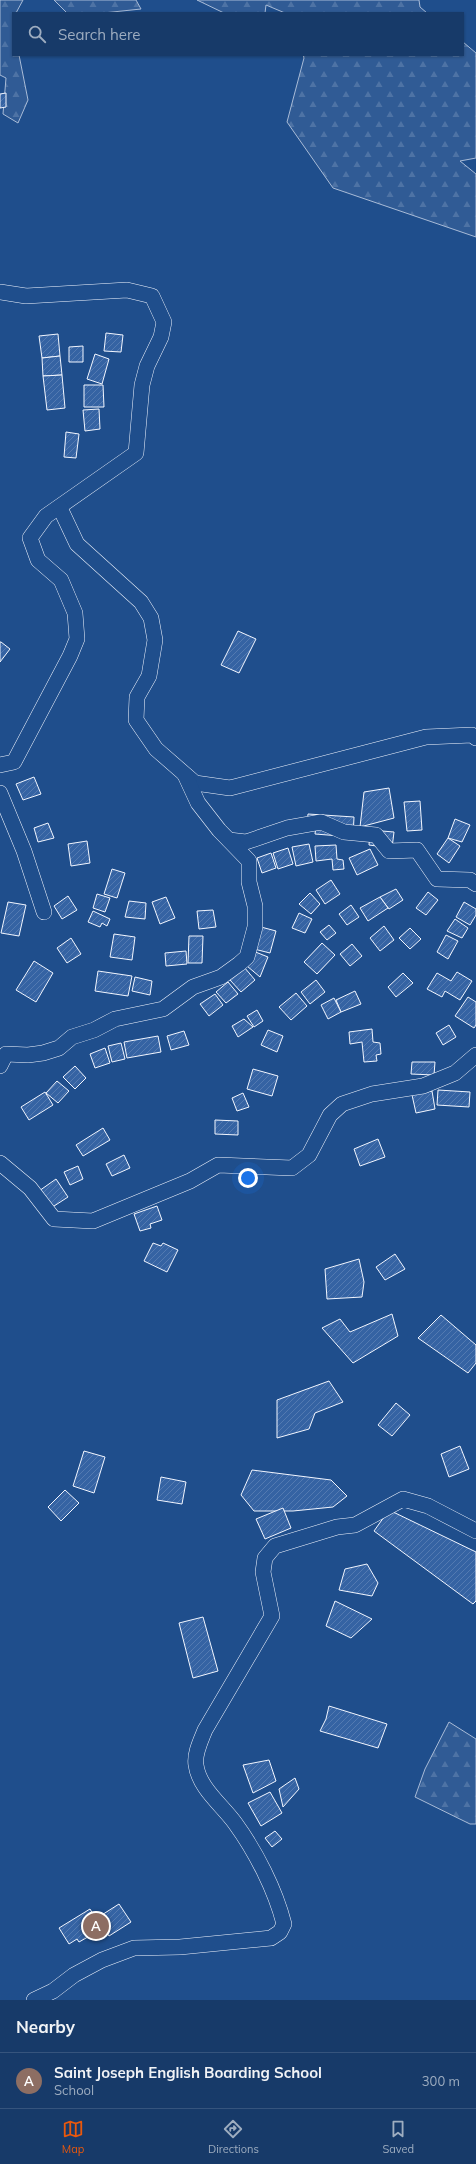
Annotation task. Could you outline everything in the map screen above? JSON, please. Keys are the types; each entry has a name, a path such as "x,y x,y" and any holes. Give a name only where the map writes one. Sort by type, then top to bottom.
{"street":[{"path":"0,292 26,296 127,290 152,296 164,322 160,337 147,366 142,385 136,453 113,468 60,508 46,516 30,538 38,560 61,580 75,613 77,639 70,656 14,762 0,765"},
{"path":"60,508 77,544 141,602 151,618 155,640 149,676 137,697 136,720 156,749 195,783 230,788 426,737 472,735 476,738"},
{"path":"0,1066 6,1054 28,1055 43,1053 59,1048 72,1037 94,1030 116,1019 163,1009 193,987 221,977 247,957 255,927 255,906 250,882 249,861 198,803 184,774"},
{"path":"0,793 24,851 44,912"},
{"path":"229,840 246,842 287,828 321,822 344,832 376,835 389,851 417,850 437,879 470,880 476,884"},
{"path":"0,1163 30,1188 54,1219 93,1221 190,1181 218,1165 292,1168 309,1155 330,1115 342,1104 372,1094 423,1086 455,1073 476,1055"},
{"path":"34,2000 53,1991 74,1975 102,1960 134,1948 180,1947 271,1938 280,1932 284,1924 280,1909 256,1857 235,1823 201,1781 196,1764 199,1744 205,1730 272,1616 263,1572 265,1558 275,1546 337,1527 355,1525 403,1499 428,1506 476,1531"}],"green space":[{"path":"0,0 23,0 17,12 12,12 12,56 19,56 28,100 18,123 3,114 6,78 0,75"},
{"path":"54,0 136,0 141,9 112,12 66,12"},
{"path":"197,0 419,0 420,7 426,12 283,12 266,5 265,12 222,12"},
{"path":"464,43 476,53 476,158 460,161 476,174 476,237 333,188 287,122 303,56 464,56"},
{"path":"449,1722 476,1739 476,1824 470,1824 415,1797 425,1769"}],"building":[{"path":"6,93 6,107 0,108 0,94"},
{"path":"106,333 123,335 121,352 104,351"},
{"path":"58,334 60,356 42,358 39,336"},
{"path":"83,346 83,362 69,362 69,347"},
{"path":"95,354 109,359 102,384 87,379"},
{"path":"60,356 62,375 43,376 42,358"},
{"path":"62,375 65,408 47,410 43,376"},
{"path":"84,385 103,385 104,407 84,407"},
{"path":"99,409 100,429 85,431 83,410"},
{"path":"66,432 79,434 76,458 64,457"},
{"path":"238,631 256,639 239,673 221,665"},
{"path":"0,642 10,649 0,662"},
{"path":"34,777 41,794 23,800 16,784"},
{"path":"389,788 394,818 360,827 364,792"},
{"path":"420,801 422,830 407,831 404,802"},
{"path":"308,814 354,817 353,837 315,834 316,826 307,826"},
{"path":"455,819 470,825 462,842 448,838"},
{"path":"48,823 54,838 38,842 34,828"},
{"path":"370,830 394,832 392,848 369,845"},
{"path":"448,838 460,846 449,863 437,854"},
{"path":"87,841 90,863 71,866 68,844"},
{"path":"309,844 313,862 296,866 292,847"},
{"path":"336,845 337,859 343,860 344,869 333,870 332,859 316,861 315,846"},
{"path":"288,848 293,864 278,869 273,853"},
{"path":"370,849 378,865 357,875 349,858"},
{"path":"271,853 276,868 262,873 257,858"},
{"path":"112,869 125,873 117,898 104,894"},
{"path":"331,880 340,894 325,904 316,890"},
{"path":"396,889 403,900 389,909 380,897"},
{"path":"428,892 438,900 426,915 416,908"},
{"path":"310,893 320,904 311,914 299,904"},
{"path":"97,894 110,898 105,912 93,908"},
{"path":"68,896 77,910 62,919 54,906"},
{"path":"166,897 175,918 160,924 152,902"},
{"path":"380,897 388,908 368,921 360,908"},
{"path":"129,901 146,903 145,919 125,917"},
{"path":"8,902 26,905 19,936 1,933"},
{"path":"464,902 476,909 476,915 470,925 456,917"},
{"path":"351,905 359,917 347,925 339,914"},
{"path":"213,910 216,927 199,929 197,911"},
{"path":"93,911 110,919 107,926 102,923 100,927 88,922"},
{"path":"299,913 312,919 305,933 292,928"},
{"path":"455,919 468,928 462,938 447,931"},
{"path":"329,925 336,933 327,940 320,932"},
{"path":"384,926 394,940 380,951 370,938"},
{"path":"261,927 276,931 270,953 254,949"},
{"path":"410,928 421,939 410,949 399,938"},
{"path":"114,934 135,937 132,960 110,957"},
{"path":"446,935 458,941 448,959 437,952"},
{"path":"189,936 203,936 202,963 188,963"},
{"path":"71,938 81,954 67,963 57,948"},
{"path":"322,943 335,955 317,974 304,962"},
{"path":"352,944 362,956 350,966 340,954"},
{"path":"186,951 187,964 166,966 165,953"},
{"path":"253,951 268,957 260,977 247,966"},
{"path":"34,961 53,973 36,1002 16,990"},
{"path":"244,967 255,980 241,992 230,980"},
{"path":"98,971 132,976 128,996 95,991"},
{"path":"457,972 472,981 460,1000 445,991 442,997 427,989 437,973 451,981"},
{"path":"403,973 413,983 396,997 388,987"},
{"path":"135,977 152,981 150,995 132,991"},
{"path":"316,980 325,992 310,1004 301,992"},
{"path":"228,982 238,994 226,1003 216,992"},
{"path":"355,991 361,1004 341,1012 336,1000"},
{"path":"296,993 307,1006 291,1020 279,1007"},
{"path":"215,994 223,1005 209,1016 200,1004"},
{"path":"468,997 476,1002 476,1025 474,1028 455,1016"},
{"path":"334,998 341,1012 328,1019 321,1005"},
{"path":"257,1010 263,1021 254,1027 247,1016"},
{"path":"244,1019 253,1027 238,1037 232,1026"},
{"path":"449,1025 456,1037 443,1045 436,1033"},
{"path":"372,1029 373,1042 380,1043 381,1054 376,1055 377,1061 364,1062 362,1042 350,1044 349,1032"},
{"path":"268,1030 283,1036 277,1052 261,1045"},
{"path":"184,1031 189,1045 171,1050 167,1036"},
{"path":"158,1036 161,1052 127,1058 124,1042"},
{"path":"121,1043 125,1059 112,1062 108,1046"},
{"path":"105,1048 110,1063 95,1068 90,1054"},
{"path":"412,1062 435,1062 434,1075 411,1074"},
{"path":"75,1066 86,1078 75,1089 63,1077"},
{"path":"253,1069 278,1076 272,1096 247,1089"},
{"path":"57,1081 69,1091 58,1103 46,1093"},
{"path":"438,1090 470,1092 469,1107 437,1105"},
{"path":"432,1091 435,1109 416,1113 412,1095"},
{"path":"45,1092 53,1105 29,1120 21,1107"},
{"path":"243,1093 249,1107 237,1111 232,1098"},
{"path":"215,1120 238,1121 238,1135 215,1134"},
{"path":"103,1128 110,1140 83,1156 76,1145"},
{"path":"378,1139 385,1157 360,1166 354,1149"},
{"path":"124,1155 130,1168 112,1176 106,1164"},
{"path":"78,1166 83,1179 70,1185 64,1172"},
{"path":"56,1179 68,1197 51,1208 39,1191"},
{"path":"157,1206 162,1220 150,1224 151,1228 140,1231 134,1214"},
{"path":"153,1243 161,1246 163,1243 178,1250 167,1272 144,1261"},
{"path":"395,1254 405,1269 385,1280 376,1267"},
{"path":"359,1259 364,1282 362,1297 327,1299 325,1269"},
{"path":"392,1314 398,1336 353,1363 322,1328 340,1319 350,1332"},
{"path":"441,1315 476,1345 476,1363 468,1373 418,1338"},
{"path":"329,1381 343,1402 315,1413 309,1429 277,1438 277,1400"},
{"path":"396,1403 410,1415 392,1436 378,1425"},
{"path":"460,1446 469,1469 449,1477 441,1454"},
{"path":"84,1451 105,1457 94,1493 73,1486"},
{"path":"252,1470 331,1480 347,1496 333,1507 293,1511 254,1511 241,1495"},
{"path":"161,1477 186,1482 182,1504 157,1500"},
{"path":"65,1490 79,1503 61,1521 48,1507"},
{"path":"283,1508 291,1528 265,1539 256,1519"},
{"path":"389,1510 476,1552 476,1601 473,1604 374,1531"},
{"path":"367,1564 378,1583 372,1596 339,1590 345,1569"},
{"path":"335,1601 372,1619 351,1638 326,1626"},
{"path":"203,1617 218,1671 193,1678 179,1623"},
{"path":"329,1706 387,1724 378,1748 320,1731 326,1719"},
{"path":"269,1760 276,1781 253,1793 243,1765"},
{"path":"295,1778 299,1789 283,1807 279,1789"},
{"path":"270,1792 282,1813 261,1826 248,1803"},
{"path":"275,1831 282,1839 272,1847 265,1838"},
{"path":"119,1904 131,1922 109,1936 97,1918"},
{"path":"90,1909 102,1929 79,1942 77,1939 69,1944 59,1928"}],"place":[{"name":"Saint Joseph English Boarding School","path":"96,1926"}]}
